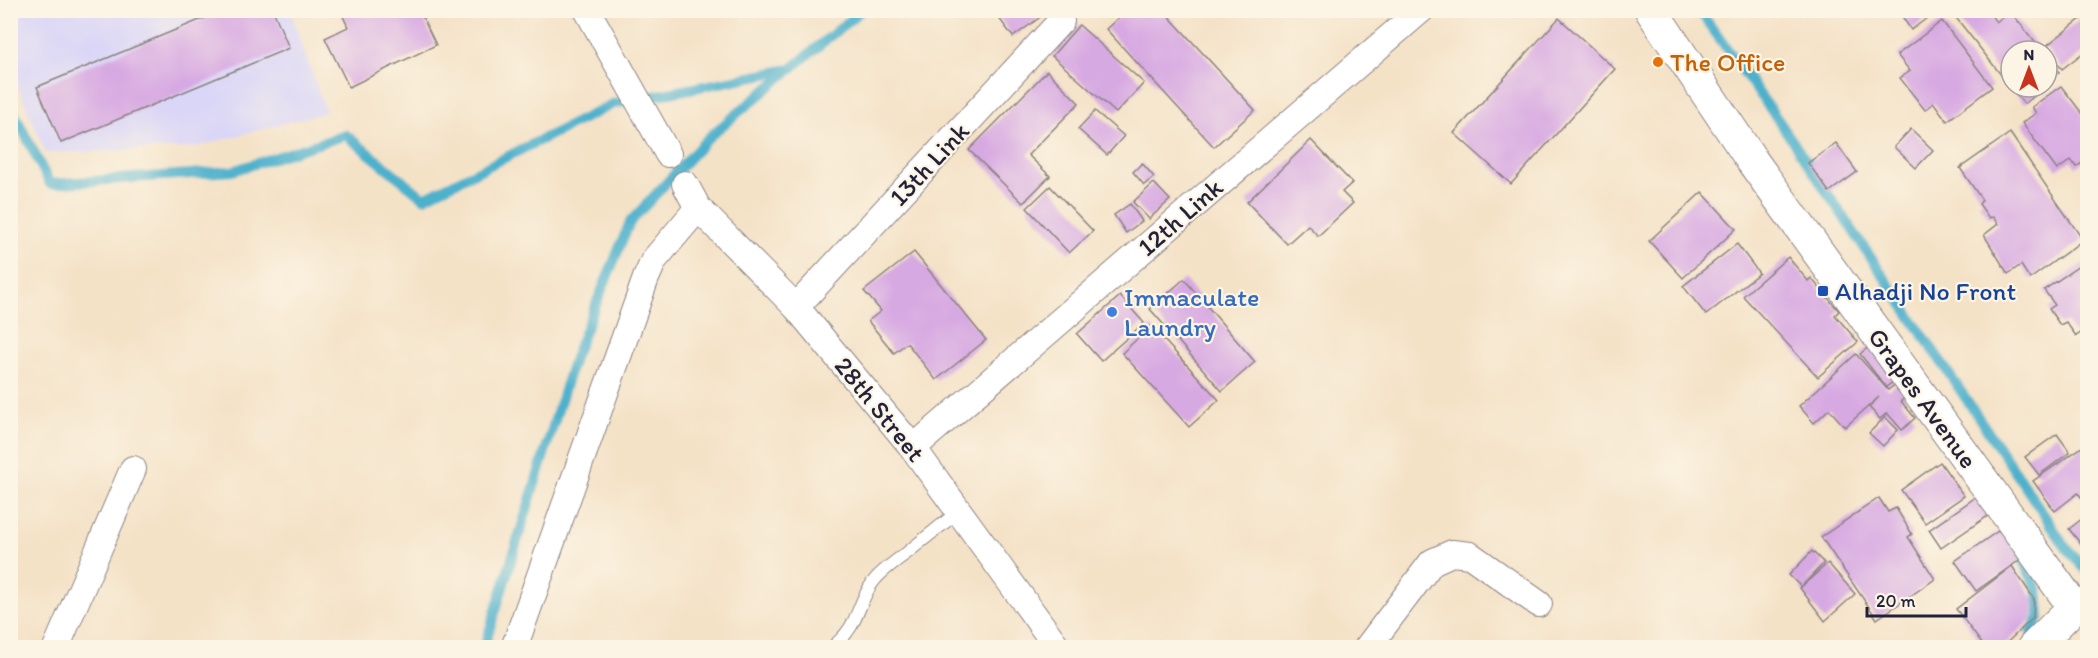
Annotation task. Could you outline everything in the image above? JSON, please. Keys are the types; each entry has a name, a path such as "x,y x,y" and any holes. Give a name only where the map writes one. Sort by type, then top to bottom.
{"street":[{"path":"587,10 668,154"},
{"name":"12th Link","path":"913,448 1421,10"},
{"name":"Grapes Avenue","path":"1651,10 1754,162 2081,610"},
{"name":"13th Link","path":"796,307 1061,21"},
{"name":"28th Street","path":"685,184 698,207 796,307 913,448 1059,648"},
{"path":"514,648 646,278 654,260 698,207"},
{"path":"57,648 133,469"},
{"path":"1367,648 1432,562 1452,553 1470,555 1539,604"},
{"path":"2033,648 2081,610"}],"lane":[{"path":"831,648 842,640 855,623 874,581 959,511"}],"shaded area":[{"path":"10,11 290,11 326,112 191,148 46,153 11,70"}],"building":[{"path":"224,10 273,10 289,48 61,143 37,87"},
{"path":"340,10 419,10 436,45 349,87 325,38 348,27"},
{"path":"993,10 1050,10 1013,37"},
{"path":"1127,10 1163,10 1255,110 1214,147 1106,29"},
{"path":"1898,10 1938,10 1911,30"},
{"path":"1950,10 1987,10 1996,22 2010,11 2032,39 1999,39 1999,72"},
{"path":"2086,15 2088,49 2062,69 2059,65 2059,39 2055,39"},
{"path":"1559,18 1615,69 1511,184 1454,133"},
{"path":"1942,21 1992,87 1947,121 1934,103 1925,110 1900,78 1910,71 1897,55"},
{"path":"1079,25 1144,83 1116,113 1052,56"},
{"path":"1047,71 1079,103 1028,155 1050,176 1023,203 969,150"},
{"path":"2061,86 2088,121 2088,159 2076,167 2071,160 2057,170 2022,123 2036,113 2032,107 2043,99 2059,99"},
{"path":"2020,99 2030,99 2024,104"},
{"path":"1095,111 1124,136 1107,155 1078,129"},
{"path":"1911,129 1933,150 1916,168 1894,147"},
{"path":"2010,133 2083,240 2030,279 2021,265 2008,274 1984,235 1998,224 1993,217 1989,218 1979,204 1982,200 1960,168"},
{"path":"1311,140 1352,183 1342,192 1353,203 1318,236 1308,225 1287,244 1247,202"},
{"path":"1836,143 1857,172 1829,192 1808,163"},
{"path":"1142,163 1154,177 1144,185 1133,172"},
{"path":"1154,183 1170,200 1149,219 1133,202"},
{"path":"1050,186 1093,231 1069,253 1027,208"},
{"path":"1702,192 1736,229 1683,278 1649,241"},
{"path":"1130,204 1142,221 1126,233 1114,215"},
{"path":"1737,244 1759,273 1706,315 1683,286"},
{"path":"914,252 986,340 936,380 907,343 894,353 868,321 881,311 864,291"},
{"path":"1788,257 1808,281 1811,278 1839,311 1835,315 1858,342 1818,377 1743,296"},
{"path":"2088,260 2088,328 2076,336 2066,322 2060,325 2049,309 2055,305 2044,290"},
{"path":"1184,279 1255,362 1222,391 1150,309"},
{"path":"1120,296 1144,323 1101,361 1077,334"},
{"path":"1151,326 1219,400 1189,427 1122,353"},
{"path":"1871,345 1897,379 1886,387 1860,354"},
{"path":"1856,354 1888,390 1896,384 1906,396 1901,401 1915,418 1902,430 1887,413 1880,419 1869,407 1879,397 1845,427 1829,409 1814,423 1799,406"},
{"path":"1885,417 1898,430 1883,446 1869,433"},
{"path":"2057,434 2070,452 2039,475 2025,457"},
{"path":"2088,443 2088,492 2081,497 2078,493 2055,511 2033,481"},
{"path":"1940,462 1964,496 1925,523 1901,490"},
{"path":"1976,497 1989,515 1941,548 1929,530"},
{"path":"1879,498 1888,512 1896,508 1912,534 1908,537 1935,579 1877,619 1821,537"},
{"path":"2088,514 2088,553 2069,529"},
{"path":"2001,529 2021,559 1976,591 1955,561"},
{"path":"1812,551 1824,563 1801,587 1789,575"},
{"path":"1828,563 1855,594 1825,621 1800,588"},
{"path":"2012,566 2034,599 2033,618 2001,648 1985,648 1956,609"}],"waterway":[{"path":"484,648 575,355 630,222 710,136 862,10"},
{"path":"1699,10 1781,124 2063,543 2088,573"},
{"path":"10,105 50,184 232,171 346,135 424,198 613,104 790,69"},
{"path":"2020,556 2038,590 2040,616 2031,633"}],"place":[{"name":"The Office","path":"1658,62"},
{"name":"Alhadji No Front","path":"1823,291"},
{"name":"Immaculate Laundry","path":"1112,312"}]}
